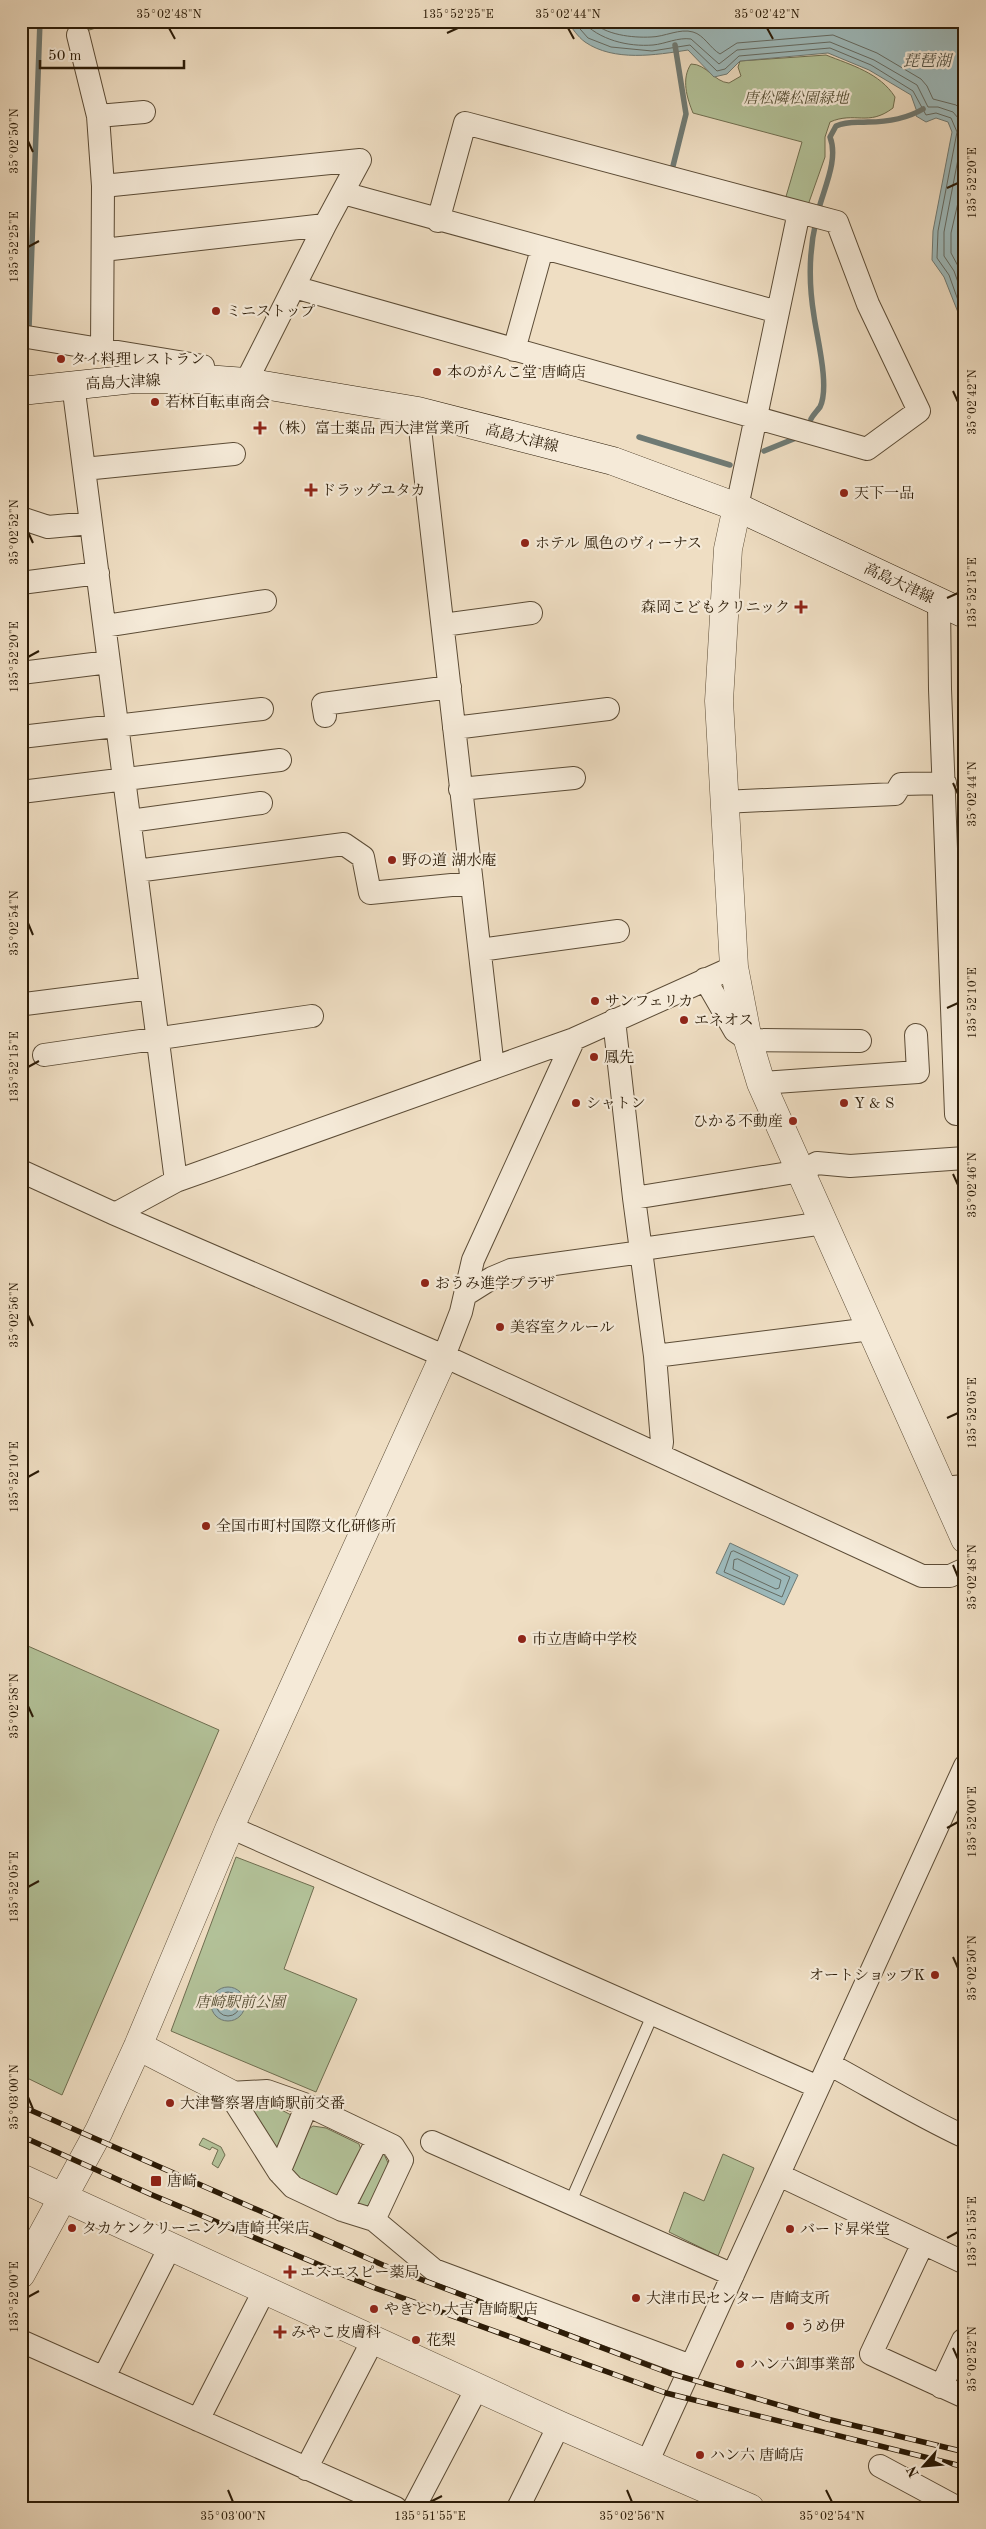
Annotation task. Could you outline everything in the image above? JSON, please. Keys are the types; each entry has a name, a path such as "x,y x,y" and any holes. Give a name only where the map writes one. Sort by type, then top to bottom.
{"street":[{"path":"78,35 98,116 103,186 102,350"},
{"path":"98,116 144,112"},
{"path":"294,287 866,450 919,411 868,304 837,222 464,123 438,220"},
{"path":"103,186 360,160 246,382"},
{"path":"343,193 542,249 778,312"},
{"path":"802,213 778,312 728,549 718,701 734,967 748,1040 760,1083 871,1329 953,1487 965,1538"},
{"path":"103,250 325,225"},
{"path":"514,350 542,249"},
{"path":"21,336 203,366 205,379"},
{"name":"高島大津線","path":"21,391 134,379 205,379 246,382 418,411 613,461 737,507 965,614"},
{"path":"73,384 176,1181"},
{"path":"418,411 493,1068"},
{"path":"84,469 234,454"},
{"path":"21,518 48,528 91,523"},
{"path":"21,583 98,573"},
{"path":"105,626 265,602"},
{"path":"939,602 940,690 945,782 956,1114"},
{"path":"443,625 531,613"},
{"path":"21,673 109,662"},
{"path":"325,716 323,704 450,687"},
{"path":"21,737 262,709"},
{"path":"454,728 608,709"},
{"path":"21,792 125,781 280,760"},
{"path":"460,790 574,778"},
{"path":"723,802 895,794 901,784 945,782"},
{"path":"130,820 261,803"},
{"path":"136,872 344,844 362,856 370,894 472,882"},
{"path":"480,950 618,931"},
{"path":"115,1214 176,1181 574,1039 734,967"},
{"path":"705,980 735,1031 748,1040 860,1040"},
{"path":"24,1004 151,988"},
{"path":"44,1055 158,1040 312,1016"},
{"path":"614,1020 634,1198 656,1356 662,1442 660,1455"},
{"path":"760,1083 918,1072 916,1035"},
{"path":"21,2274 99,2131 138,2046 230,1827 444,1356 461,1312 473,1260 574,1039"},
{"path":"634,1198 801,1171 817,1162 850,1166 965,1158"},
{"path":"21,1171 115,1214 444,1356 922,1576 950,1576 965,1569"},
{"path":"465,1295 492,1278 511,1270 824,1223"},
{"path":"656,1356 871,1329"},
{"path":"648,2463 965,1766"},
{"path":"230,1827 818,2087"},
{"path":"138,2046 229,2093 279,2172 293,2187 342,2210 374,2220 434,2270 692,2366"},
{"path":"829,2064 899,2101 910,2110 965,2137"},
{"path":"229,2093 267,2090 307,2105 393,2146 402,2160 374,2220"},
{"path":"279,2172 307,2105"},
{"path":"342,2210 378,2139"},
{"path":"432,2142 733,2275"},
{"path":"779,2175 965,2263"},
{"path":"21,2178 476,2388 648,2463 707,2499 750,2508"},
{"path":"923,2243 871,2354 965,2398"},
{"path":"104,2378 170,2247"},
{"path":"198,2420 264,2291"},
{"path":"306,2469 373,2340"},
{"path":"941,2387 963,2340"},
{"path":"21,2341 396,2508"},
{"path":"414,2508 476,2388"},
{"path":"518,2508 559,2425"},
{"path":"880,2466 958,2508"}],"lane":[{"path":"570,2203 653,2014"}],"green space":[{"path":"80,21 118,21 83,32"},
{"name":"唐松隣松園緑地","path":"826,55 855,66 873,76 889,89 895,97 893,108 884,114 876,117 847,118 830,122 825,137 825,157 808,205 785,200 802,142 693,113 687,95 686,76 691,64 702,67 719,80 729,83 741,76 738,67 740,61"},
{"path":"21,1643 219,1730 62,2095 21,2075"},
{"name":"唐崎駅前公園","path":"236,1857 314,1887 284,1969 357,1999 316,2092 171,2031"},
{"path":"259,2098 291,2115 293,2122 276,2153 248,2104"},
{"path":"313,2126 326,2128 359,2144 362,2153 337,2201 290,2179 287,2165 300,2135"},
{"path":"203,2138 221,2147 225,2155 218,2168 212,2164 218,2150 212,2147 210,2150 199,2145"},
{"path":"383,2152 389,2165 375,2203 364,2212 354,2208"},
{"path":"723,2154 754,2168 718,2256 669,2232 684,2192 704,2201"}],"water":[{"name":"琵琶湖","path":"567,21 965,21 965,330 944,277 932,260 933,231 952,132 948,122 936,118 926,122 916,116 917,112 911,95 869,70 828,53 740,61 727,74 714,77 688,50 649,55 622,55 609,52 585,42"},
{"path":"730,1543 798,1575 784,1605 716,1573"},
{"path":"228,1987 240,1992 245,2004 240,2016 228,2021 216,2016 211,2004 216,1992"}],"waterway":[{"path":"29,328 40,21"},
{"path":"673,166 686,114 675,45"},
{"path":"818,212 833,155 830,137 836,126 848,123 897,119 923,109"},
{"path":"811,419 820,407 824,387 822,362 812,305 811,256 816,221"},
{"path":"639,437 730,465"},
{"path":"764,451 796,438"}],"railway":[{"path":"21,2106 383,2265 669,2373 827,2419 965,2452"},
{"path":"21,2136 150,2194 375,2288 666,2393 965,2467"}],"place":[{"name":"ミニストップ","path":"216,311"},
{"name":"タイ料理レストラン","path":"61,359"},
{"name":"本のがんこ堂 唐崎店","path":"437,372"},
{"name":"若林自転車商会","path":"155,402"},
{"name":"（株）富士薬品 西大津営業所","path":"260,428"},
{"name":"ドラッグユタカ","path":"311,490"},
{"name":"天下一品","path":"844,493"},
{"name":"ホテル 風色のヴィーナス","path":"525,543"},
{"name":"森岡こどもクリニック","path":"801,607"},
{"name":"野の道 湖水庵","path":"392,860"},
{"name":"サンフェリカ","path":"595,1001"},
{"name":"エネオス","path":"684,1020"},
{"name":"鳳先","path":"594,1057"},
{"name":"シャトン","path":"576,1103"},
{"name":"Y & S","path":"844,1103"},
{"name":"ひかる不動産","path":"793,1121"},
{"name":"おうみ進学プラザ","path":"425,1283"},
{"name":"美容室クルール","path":"500,1327"},
{"name":"全国市町村国際文化研修所","path":"206,1526"},
{"name":"市立唐崎中学校","path":"522,1639"},
{"name":"オートショップK","path":"935,1975"},
{"name":"大津警察署唐崎駅前交番","path":"170,2103"},
{"name":"唐崎","path":"156,2181"},
{"name":"タカケンクリーニング 唐崎共栄店","path":"72,2228"},
{"name":"バード昇栄堂","path":"790,2229"},
{"name":"エスエスピー薬局","path":"290,2272"},
{"name":"大津市民センター 唐崎支所","path":"636,2298"},
{"name":"やきとり大吉 唐崎駅店","path":"374,2309"},
{"name":"うめ伊","path":"790,2326"},
{"name":"みやこ皮膚科","path":"280,2332"},
{"name":"花梨","path":"416,2340"},
{"name":"ハン六卸事業部","path":"740,2364"},
{"name":"ハン六 唐崎店","path":"700,2455"}]}
